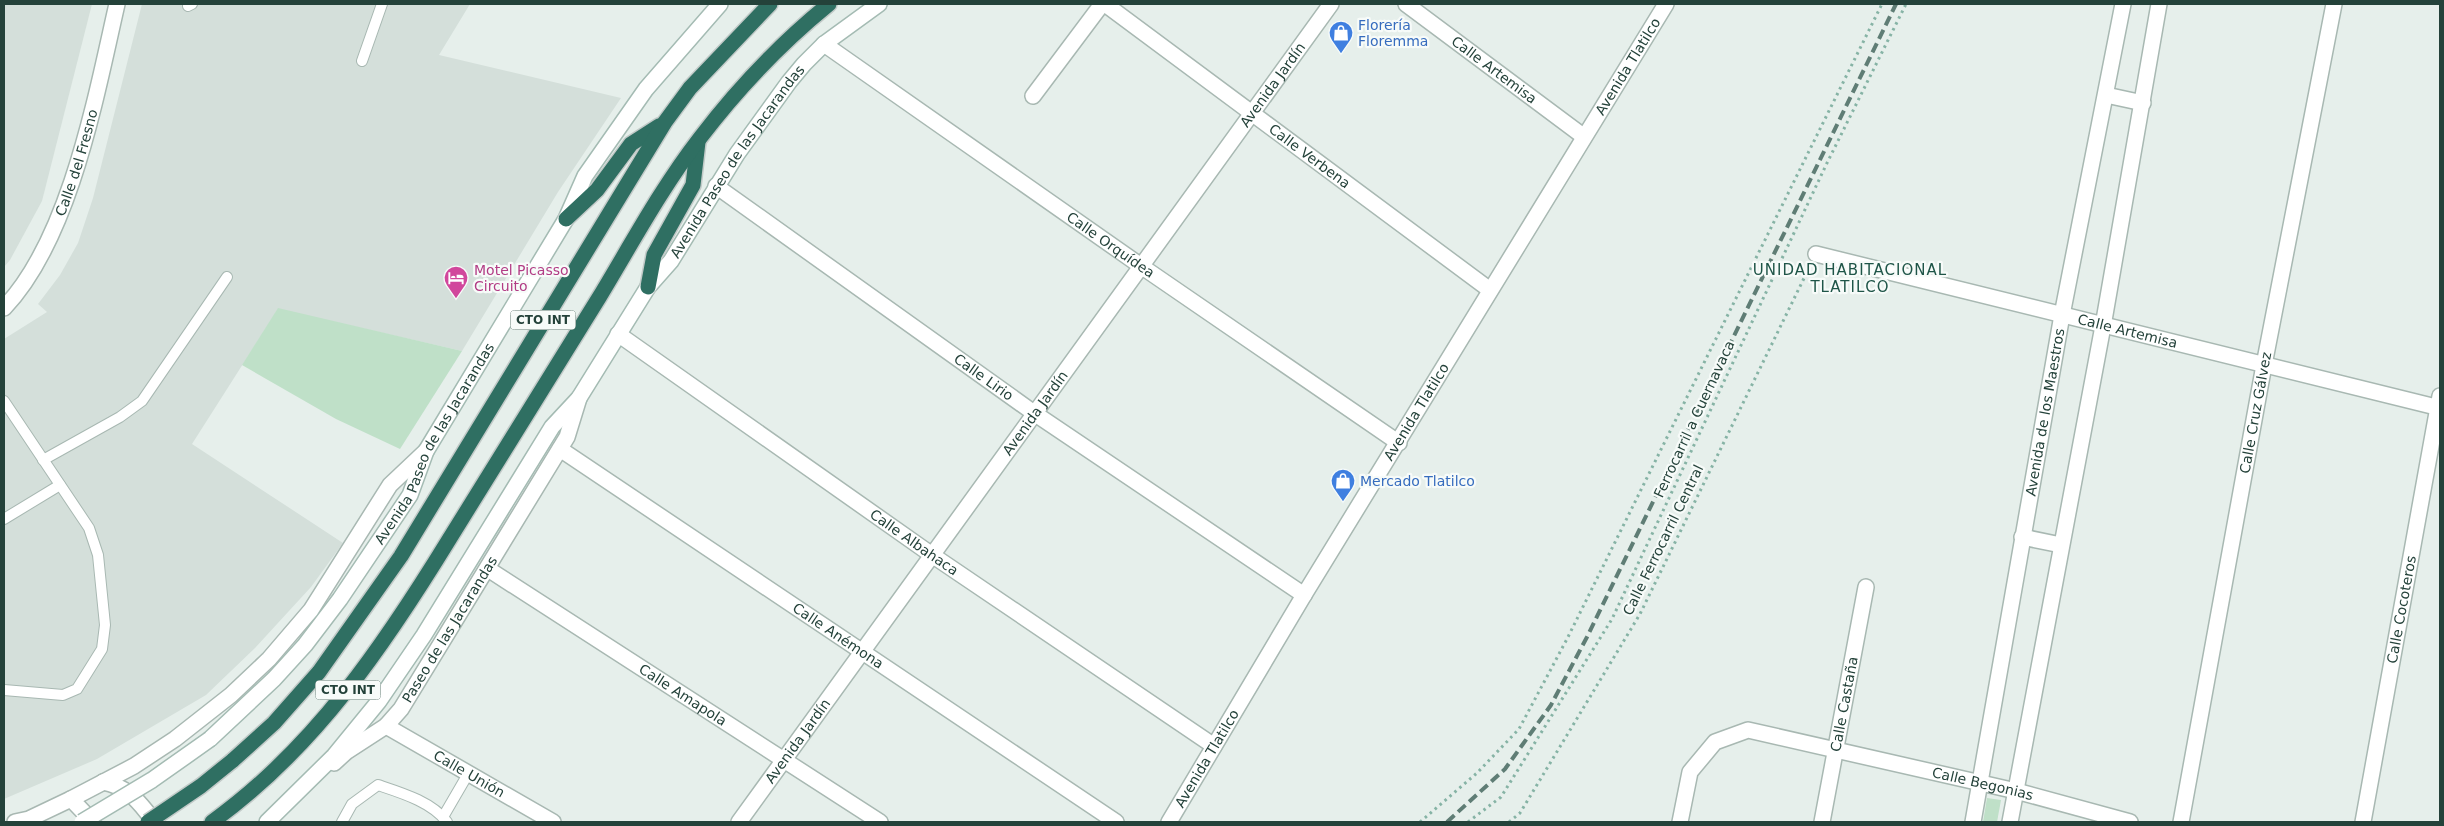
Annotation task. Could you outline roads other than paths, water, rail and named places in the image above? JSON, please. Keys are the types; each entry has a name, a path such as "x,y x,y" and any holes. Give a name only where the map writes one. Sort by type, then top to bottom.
{"highway":[{"name":"CTO INT","path":"148,822 201,786 232,761 274,723 319,672 401,556 665,122 690,88 770,4"},
{"name":"CTO INT","path":"212,822 254,790 332,711 368,665 426,578 698,139 758,68 790,35 829,4"},
{"path":"566,219 598,190 631,144 665,122"},
{"path":"648,287 654,255 693,185 698,139"}],"street":[{"name":"Calle del Fresno","path":"7,299 46,246 67,191 88,129 117,4"},
{"name":"Avenida Paseo de las Jacarandas","path":"82,822 152,780 210,739 280,672 305,645 340,599 410,495 426,451 566,219 585,176 646,89 720,4"},
{"name":"Avenida Paseo de las Jacarandas","path":"269,822 334,756 379,701 424,635 552,427 579,398 648,287 671,261 716,186 789,82 824,44 879,4"},
{"path":"1032,96 1104,4"},
{"name":"Calle Verbena","path":"1104,4 1490,290"},
{"name":"Avenida Jardín","path":"739,822 1331,4"},
{"name":"Calle Artemisa","path":"1406,4 1583,136"},
{"name":"Avenida Tlatilco","path":"1169,822 1304,595 1399,443 1583,136 1666,4"},
{"name":"Avenida de los Maestros","path":"1973,822 2062,315 2123,4"},
{"path":"2010,822 2103,326 2159,4"},
{"name":"Calle Cruz Gálvez","path":"2181,822 2264,365 2334,4"},
{"name":"Calle Orquídea","path":"824,44 1141,266 1399,443"},
{"path":"2106,95 2143,103"},
{"name":"Calle Lirio","path":"716,186 1034,413 1304,595"},
{"name":"Calle Artemisa","path":"1816,254 2264,365 2440,404"},
{"name":"Calle Albahaca","path":"618,334 932,555 1214,746"},
{"name":"Paseo de las Jacarandas","path":"269,822 346,752 386,726 401,709 567,437 579,398"},
{"name":"Calle Cocoteros","path":"2363,822 2440,404"},
{"name":"Calle Anémona","path":"560,449 1116,822"},
{"path":"15,822 29,819 134,766 205,717 269,659 310,610 390,485 426,451"},
{"path":"2022,537 2061,545"},
{"name":"Calle Amapola","path":"488,569 880,822"},
{"name":"Calle Castaña","path":"1822,822 1866,587"},
{"name":"Calle Unión","path":"386,726 553,822"},
{"name":"Calle Begonias","path":"1680,822 1690,772 1715,742 1748,730 2016,791 2130,822"},
{"path":"103,782 120,786 129,792 155,822"},
{"path":"71,799 93,822"},
{"path":"4,821 11,822"}],"lane":[{"path":"362,61 382,4"},
{"path":"43,460 120,417 142,401 227,277"},
{"path":"4,401 7,413 43,460 89,528 98,555 105,625 102,649 77,688 63,695 4,690"},
{"path":"4,519 60,485"},
{"path":"342,822 352,804 378,785 416,799 445,820 468,774"}],"railway":[{"path":"1447,822 1505,769 1551,705 1587,637 1896,4"}],"place":[{"name":"Florería Floremma","path":"1341,54"},
{"name":"Motel Picasso Circuito","path":"456,299"},
{"name":"Mercado Tlatilco","path":"1343,502"}],"district":[{"name":"UNIDAD HABITACIONAL TLATILCO","path":"1850,278"}]}
